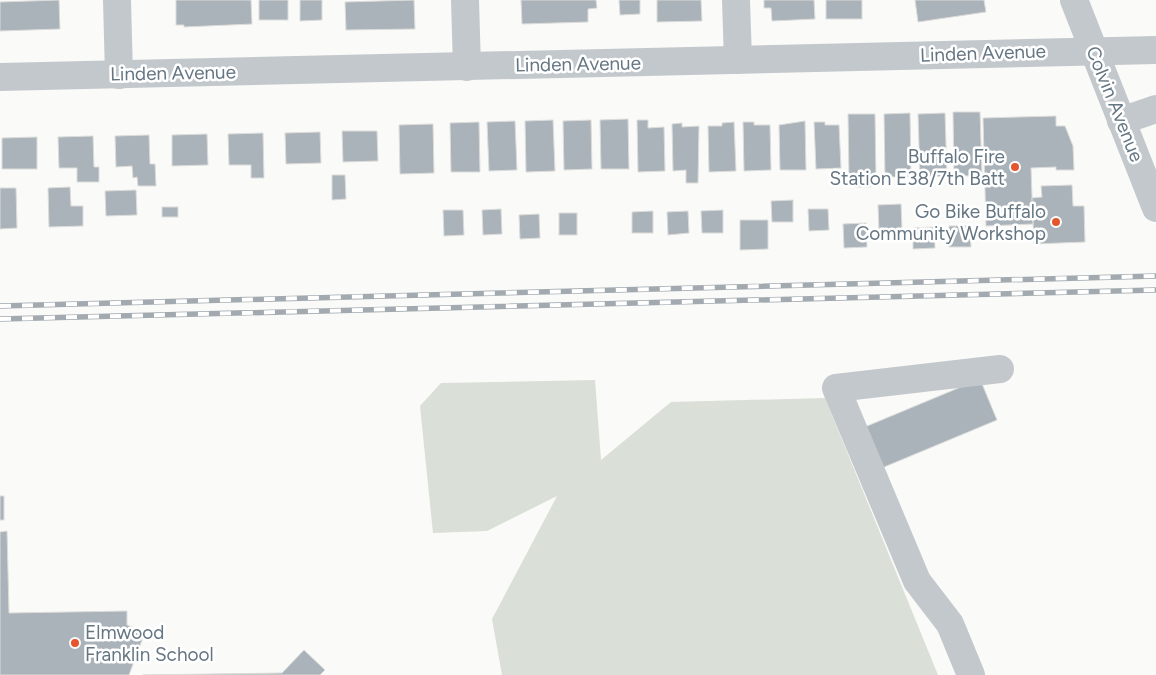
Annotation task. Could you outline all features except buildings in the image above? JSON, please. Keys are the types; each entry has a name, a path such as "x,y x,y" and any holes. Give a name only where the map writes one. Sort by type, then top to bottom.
{"street":[{"path":"117,0 119,74"},
{"path":"465,0 467,67"},
{"path":"736,0 738,60"},
{"name":"Colvin Avenue","path":"1074,0 1155,203"},
{"name":"Linden Avenue","path":"0,77 1156,50"},
{"path":"1121,121 1156,109"},
{"path":"971,675 950,624 917,581 836,388 1000,369"}],"shaded area":[{"path":"595,380 601,460 671,402 825,398 938,675 502,675 492,619 557,496 487,531 433,533 420,406 441,383"}],"railway":[{"path":"0,306 1156,276"},
{"path":"0,319 1156,290"}],"place":[{"name":"Buffalo Fire Station E38/7th Batt","path":"1015,167"},
{"name":"Go Bike Buffalo Community Workshop","path":"1056,222"},
{"name":"Elmwood Franklin School","path":"75,643"}]}
